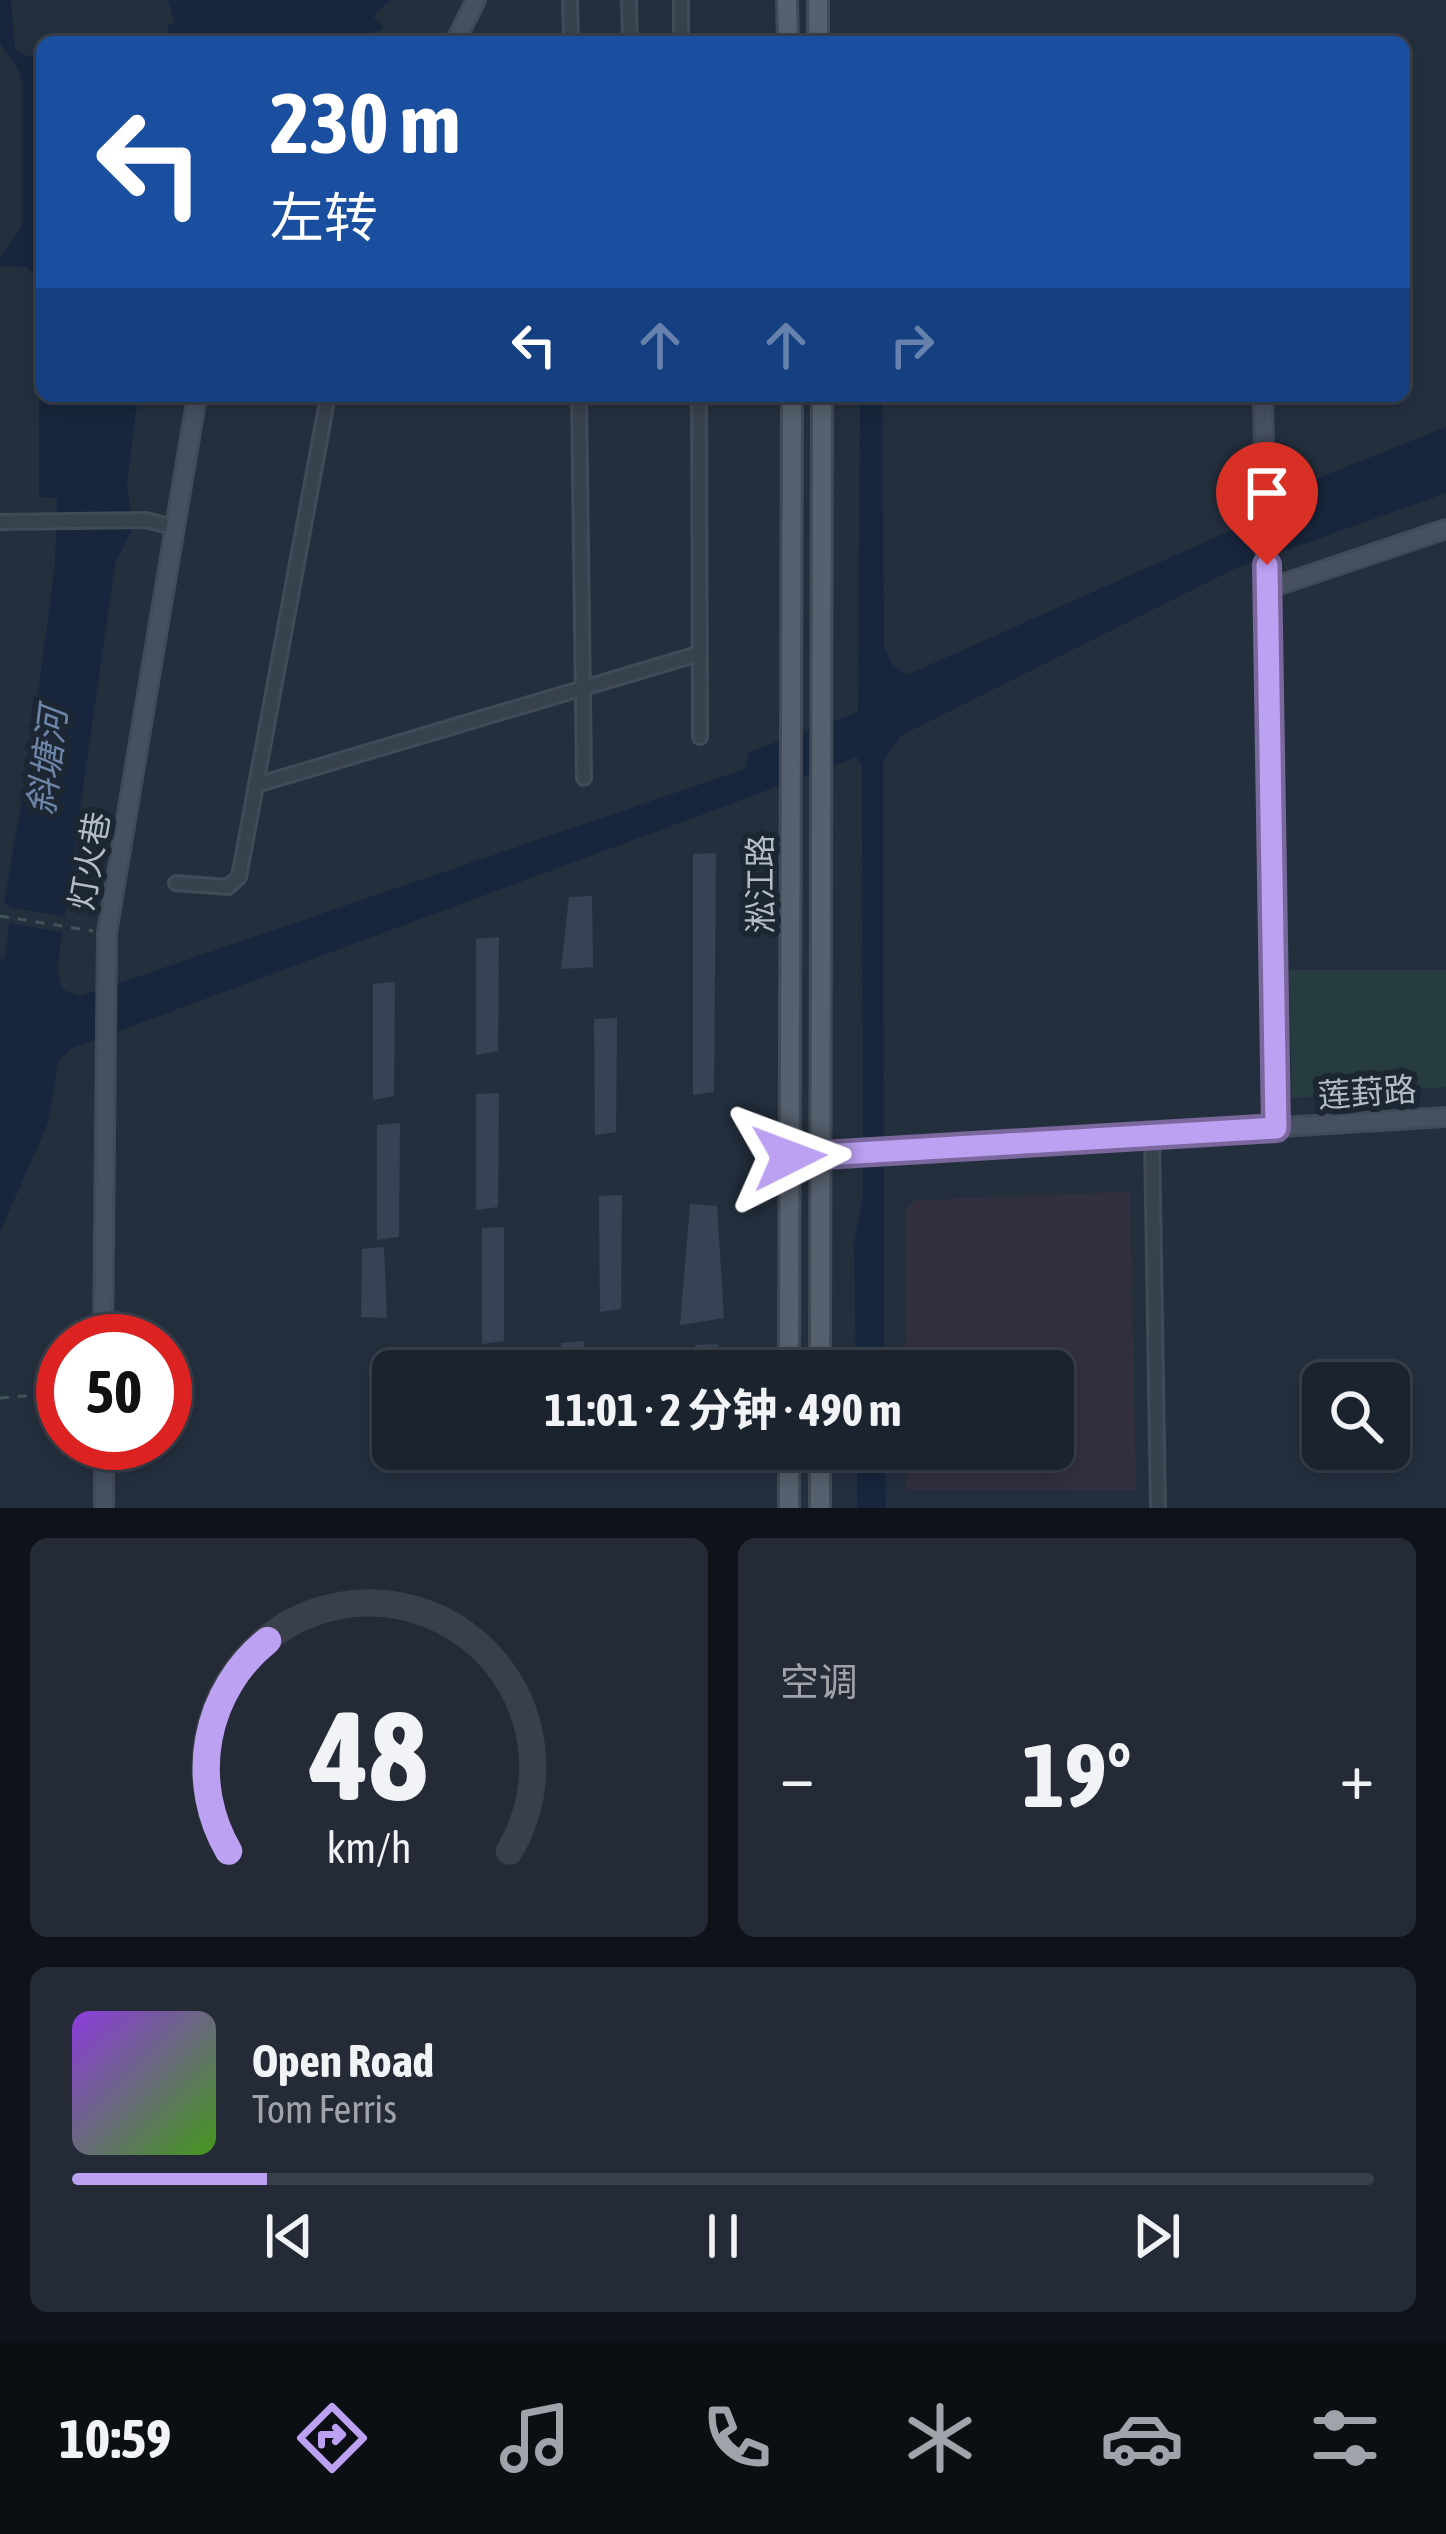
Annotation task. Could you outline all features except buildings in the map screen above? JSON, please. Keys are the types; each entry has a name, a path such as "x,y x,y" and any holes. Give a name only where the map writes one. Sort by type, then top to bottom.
{"main road":[{"path":"787,0 788,36"},
{"path":"818,0 818,36"},
{"name":"淞江路","path":"789,1350 792,402"},
{"name":"淞江路","path":"820,1350 822,402"},
{"path":"789,1470 789,1508"},
{"path":"820,1470 820,1508"}],"street":[{"path":"458,36 476,0"},
{"path":"570,0 571,36"},
{"path":"629,0 629,36"},
{"path":"681,0 682,36"},
{"name":"灯火巷","path":"104,1314 103,980 196,402"},
{"path":"176,883 234,884 327,402"},
{"path":"579,402 584,778"},
{"path":"699,402 700,736"},
{"path":"1263,402 1276,1128"},
{"path":"0,522 146,520 177,528"},
{"path":"1267,589 1446,529"},
{"path":"256,785 698,654"},
{"name":"莲葑路","path":"789,1157 1446,1117"},
{"path":"1152,1136 1158,1508"},
{"path":"104,1470 104,1508"}],"path":[{"path":"0,916 80,929"},
{"path":"0,1398 36,1395"}],"shaded area":[{"path":"1130,1192 1136,1490 907,1490 907,1470 1074,1470 1074,1350 906,1350 905,1209 917,1200"}],"green space":[{"path":"1289,970 1446,970 1446,1087 1292,1098"}],"water":[{"path":"0,0 11,0 15,48 36,56 36,278 27,267 0,266 0,257 22,226 22,86 20,72 0,44"},
{"path":"168,0 391,0 373,16 384,28 367,36 168,36 168,25 175,24"},
{"name":"斜塘河","path":"39,402 137,402 127,483 133,528 115,564 57,970 63,990 81,996 745,769 749,752 858,712 860,402 882,402 884,645 892,664 907,675 1232,530 1248,506 1446,427 1446,493 1234,569 902,735 883,761 884,1350 856,1350 854,1244 863,1194 862,765 857,757 70,1049 58,1063 48,1123 0,1232 0,959 5,959 11,906 4,904 55,564 57,498 39,497"},
{"path":"857,1470 885,1470 886,1508 857,1508"}],"pier":[{"path":"1,906 71,917 68,933 3,922"}],"route":[{"path":"789,1157 1276,1128 1267,565"}]}
